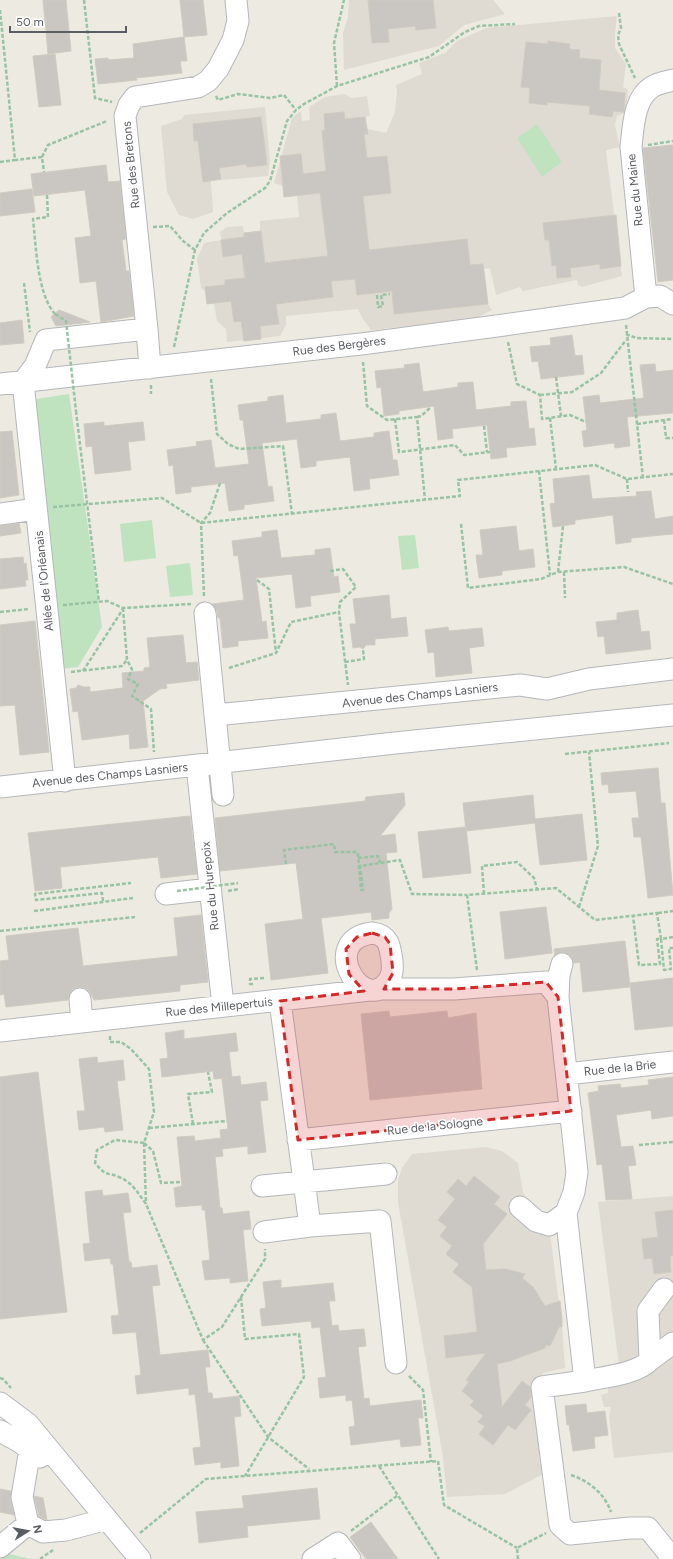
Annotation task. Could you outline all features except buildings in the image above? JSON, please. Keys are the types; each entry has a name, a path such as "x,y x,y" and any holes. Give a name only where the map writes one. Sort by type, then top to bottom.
{"street":[{"path":"208,81 218,69 233,40 238,21 236,0"},
{"path":"643,94 653,86 673,80"},
{"name":"Rue des Bretons","path":"157,372 147,329 127,110 135,97 198,87 208,81"},
{"name":"Rue du Maine","path":"643,94 634,122 631,147 646,297"},
{"path":"646,297 660,296 673,304"},
{"name":"Rue des Bergères","path":"0,384 157,372 208,360 361,344 625,308 646,297"},
{"path":"23,382 35,366 46,340 147,329"},
{"name":"Allée de l'Orléanais","path":"23,382 65,780"},
{"path":"0,514 36,509"},
{"path":"202,607 211,674 223,795"},
{"path":"603,691 656,685 669,669"},
{"name":"Avenue des Champs Lasniers","path":"215,715 520,685 547,689 588,679 669,669"},
{"name":"Avenue des Champs Lasniers","path":"0,787 395,743 673,715"},
{"name":"Rue du Hurepoix","path":"197,766 223,1006"},
{"path":"171,893 210,889"},
{"path":"562,964 559,975 558,997 577,1172 574,1192 566,1213 585,1381"},
{"path":"280,1001 375,990 454,989 546,982 558,997"},
{"path":"80,999 82,1022"},
{"name":"Rue des Millepertuis","path":"0,1031 280,1001 310,1226"},
{"name":"Rue de la Brie","path":"566,1074 673,1062"},
{"name":"Rue de la Sologne","path":"298,1140 571,1111"},
{"path":"262,1186 386,1174"},
{"path":"520,1207 536,1221 549,1225 566,1213"},
{"path":"264,1232 310,1226 380,1221 396,1362"},
{"path":"650,1360 648,1311 664,1290"},
{"path":"673,1343 650,1360 645,1366 585,1381 542,1387 560,1525 570,1534 630,1528 648,1528 673,1559"},
{"path":"0,1403 28,1424 140,1559"},
{"path":"0,1431 30,1449 70,1485 85,1494"},
{"path":"30,1449 22,1497 28,1524 43,1532 66,1530 107,1520"},
{"path":"0,1547 28,1524"},
{"path":"313,1559 338,1542 350,1559"}],"path":[{"path":"84,0 94,98 127,110"},
{"path":"337,86 334,43 344,0"},
{"path":"0,10 16,160"},
{"path":"619,13 621,28 618,35 620,44 643,94"},
{"path":"151,394 195,250 204,234 210,228 227,213 265,188 270,181 287,121 296,110 337,86 429,57 465,32 479,26 515,24"},
{"path":"208,81 218,100 238,94 270,98 284,95 296,110"},
{"path":"44,172 42,157 48,145 114,118 127,110"},
{"path":"631,147 673,141"},
{"path":"0,162 42,157"},
{"path":"47,195 48,217 33,219 38,266 48,306 55,314 66,321 99,602"},
{"path":"138,228 170,226 183,241 195,250"},
{"path":"24,283 31,336"},
{"path":"377,295 378,307 383,306 382,295 390,294"},
{"path":"625,308 626,334 643,478"},
{"path":"504,325 517,384 540,395 572,392 601,373 627,340"},
{"path":"626,334 636,338 673,339"},
{"path":"361,344 367,406 387,420 421,416 431,407"},
{"path":"208,360 217,434 228,444 240,450 283,446 292,514"},
{"path":"556,377 561,416"},
{"path":"540,395 542,418 570,415 586,422"},
{"path":"417,417 425,500"},
{"path":"550,418 556,469"},
{"path":"395,419 399,452 455,446 464,455 489,452 484,426"},
{"path":"637,424 672,419"},
{"path":"664,420 666,438 673,438"},
{"path":"36,509 87,503 162,498 201,523 460,496 458,480 556,469 595,465 627,479 673,474"},
{"path":"539,471 550,575"},
{"path":"627,479 628,492"},
{"path":"123,608 202,607 201,523 210,513 220,484"},
{"path":"461,524 468,588 541,579 558,572 624,567 673,584"},
{"path":"558,572 563,526"},
{"path":"330,570 343,569 356,587 340,602 339,612 351,702"},
{"path":"564,572 565,598"},
{"path":"257,580 269,589 276,653"},
{"path":"82,671 123,608"},
{"path":"123,608 127,660 132,669 128,679 138,684 132,696 151,709 155,770"},
{"path":"211,674 276,653 291,622 339,612"},
{"path":"345,662 364,659 363,649"},
{"path":"54,674 122,666 127,660"},
{"path":"565,754 669,743"},
{"path":"580,907 598,846 589,752"},
{"path":"286,864 284,850 334,844 335,852 357,852 360,890 363,890 360,866 400,860 412,894 467,896 556,888 595,920 673,911"},
{"path":"358,858 378,856 380,863"},
{"path":"484,894 482,866 517,862 534,878 537,889"},
{"path":"103,901 102,893 36,900 35,894 131,883"},
{"path":"171,893 238,883"},
{"path":"467,896 479,986"},
{"path":"34,911 133,898"},
{"path":"657,913 664,970 671,969 669,948 673,948"},
{"path":"633,916 639,965 660,964 657,939 673,937"},
{"path":"0,931 135,917"},
{"path":"258,983 250,984 250,979 264,978"},
{"path":"109,1019 110,1042 121,1042 131,1049 149,1069 154,1112 144,1143 146,1204"},
{"path":"193,1124 188,1094 212,1092 208,1072"},
{"path":"149,1128 227,1121"},
{"path":"181,1182 161,1183 153,1151 144,1143 115,1140 97,1150 95,1163 104,1174 119,1176 133,1185 146,1204 203,1340 268,1437 309,1469"},
{"path":"639,1145 673,1142"},
{"path":"203,1340 222,1327 265,1259 264,1232"},
{"path":"241,1296 245,1339 299,1334 304,1377 244,1477"},
{"path":"396,1362 422,1390 431,1462"},
{"path":"135,1537 206,1480 438,1461 444,1505 517,1548"},
{"path":"380,1466 439,1559"},
{"path":"553,1468 577,1477 594,1487 607,1501 614,1530"},
{"path":"349,1533 398,1495"},
{"path":"517,1548 560,1525"},
{"path":"517,1548 518,1559"}],"highlighted area":[{"path":"372,933 385,937 390,944 393,973 384,989 454,989 546,982 558,997 571,1111 298,1140 280,1001 364,991 349,974 346,949 357,937"}],"shaded area":[{"path":"349,0 493,0 505,14 464,25 439,46 344,70 343,33 348,17"},
{"path":"617,16 615,48 626,64 623,87 628,89 626,112 617,116 615,125 620,147 606,151 622,276 582,287 578,285 577,280 523,291 520,287 496,295 490,268 484,269 488,304 492,310 474,319 371,330 358,309 286,316 286,325 280,336 227,342 226,329 217,321 214,304 207,304 206,292 201,288 197,259 204,243 221,240 220,232 227,227 243,226 244,233 260,231 260,221 299,217 297,196 283,186 274,183 292,118 301,111 302,121 310,120 309,107 325,97 344,94 352,98 367,96 370,116 365,117 367,129 386,133 395,112 397,93 396,85 422,74 419,63 445,53 457,41 486,28"},
{"path":"265,107 270,161 268,176 211,181 213,212 193,219 179,215 167,192 161,126 182,119 184,115"},
{"path":"486,1147 502,1151 518,1163 523,1192 529,1205 549,1225 561,1310 565,1368 543,1373 536,1391 545,1473 505,1494 447,1497 443,1457 398,1202 398,1180 402,1168 412,1154"},
{"path":"673,1196 673,1452 614,1458 609,1417 611,1407 604,1407 601,1395 608,1393 607,1376 620,1373 598,1202"}],"green space":[{"path":"537,124 562,162 542,177 517,138"},
{"path":"69,394 102,627 78,667 59,669 30,400"},
{"path":"152,520 156,558 124,562 120,524"},
{"path":"415,535 419,568 402,570 398,536"},
{"path":"190,563 193,595 170,597 166,566"},
{"path":"0,1552 31,1559 0,1559"}]}
